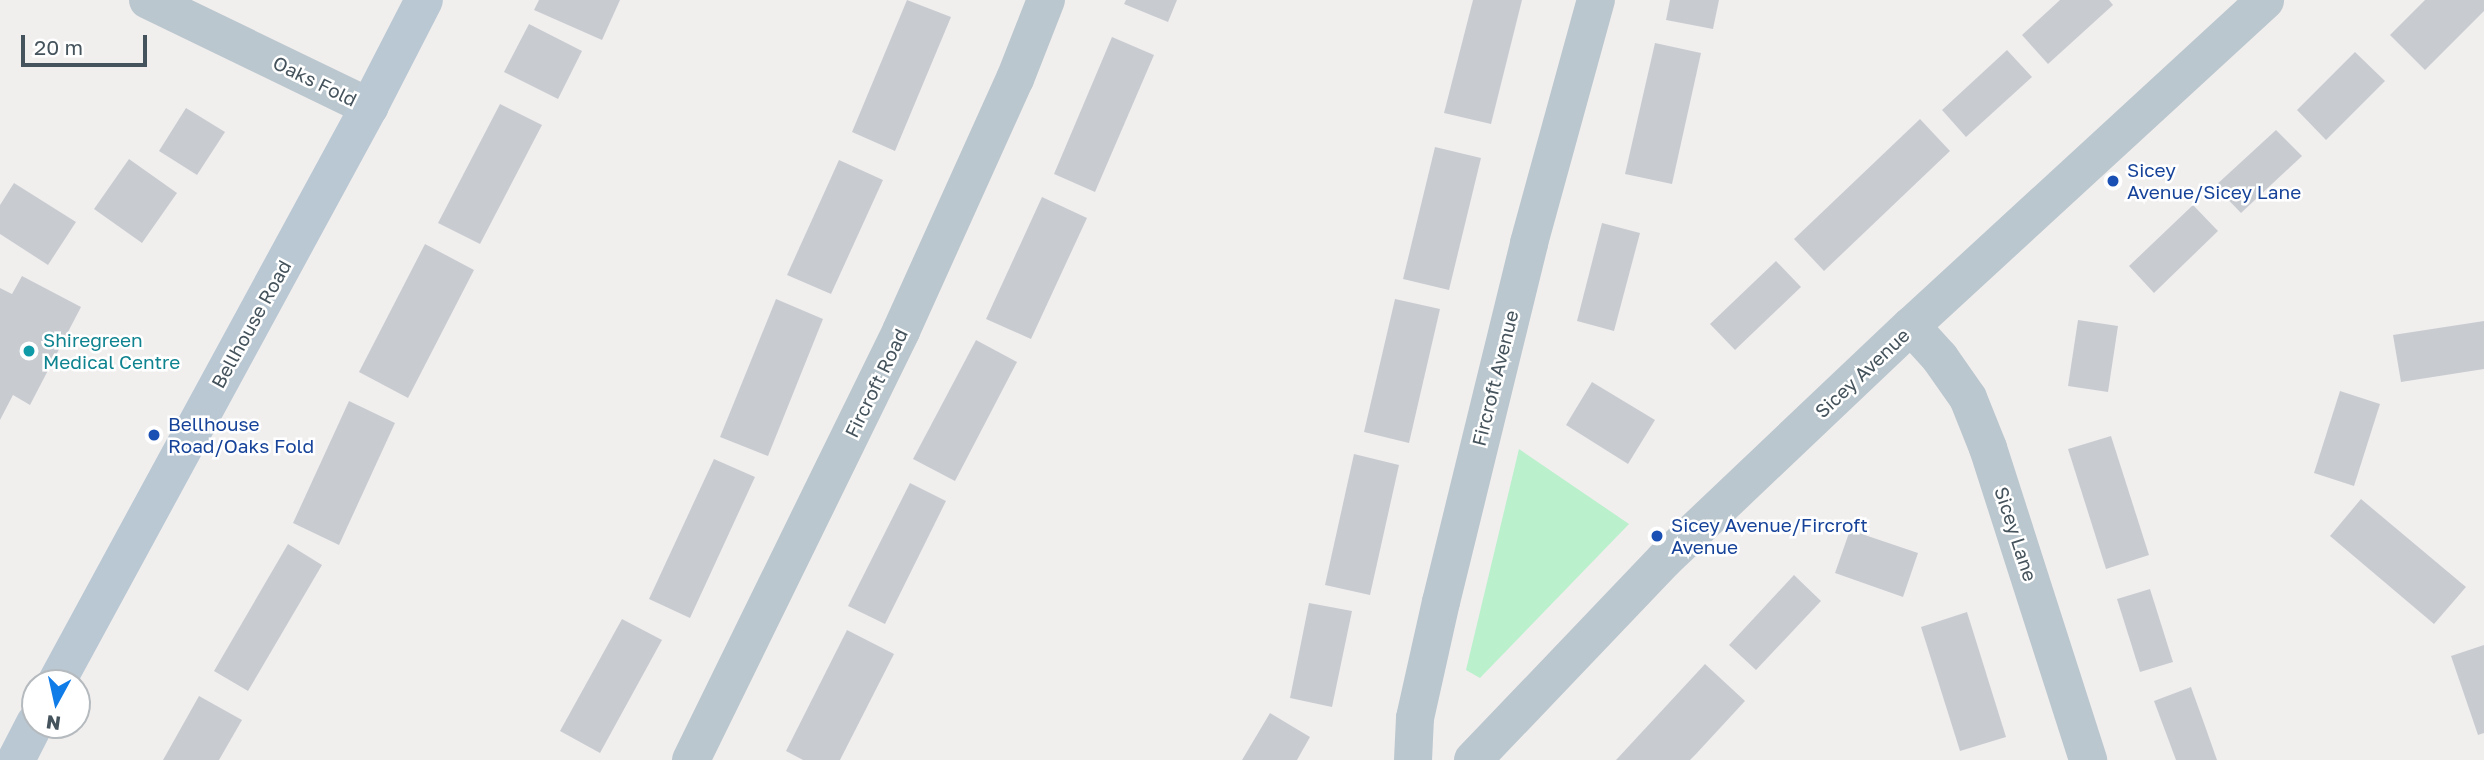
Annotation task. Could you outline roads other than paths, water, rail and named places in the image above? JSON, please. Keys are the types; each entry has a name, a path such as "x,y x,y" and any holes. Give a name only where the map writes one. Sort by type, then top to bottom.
{"main road":[{"name":"Bellhouse Road","path":"64,669 369,107 424,0"},
{"path":"16,760 27,739"}],"street":[{"name":"Oaks Fold","path":"148,0 369,107"},
{"name":"Fircroft Road","path":"691,760 901,331 1015,79 1046,0"},
{"name":"Fircroft Avenue","path":"1413,760 1415,718 1466,495 1529,243 1596,0"},
{"name":"Sicey Avenue","path":"1473,760 1664,560 1910,326 2265,0"},
{"name":"Sicey Lane","path":"1910,326 1940,358 1968,398 1988,448 2088,760"}],"place":[{"name":"Sicey Avenue/Sicey Lane","path":"2113,181"},
{"name":"Shiregreen Medical Centre","path":"29,351"},
{"name":"Bellhouse Road/Oaks Fold","path":"154,435"},
{"name":"Sicey Avenue/Fircroft Avenue","path":"1657,536"}]}
